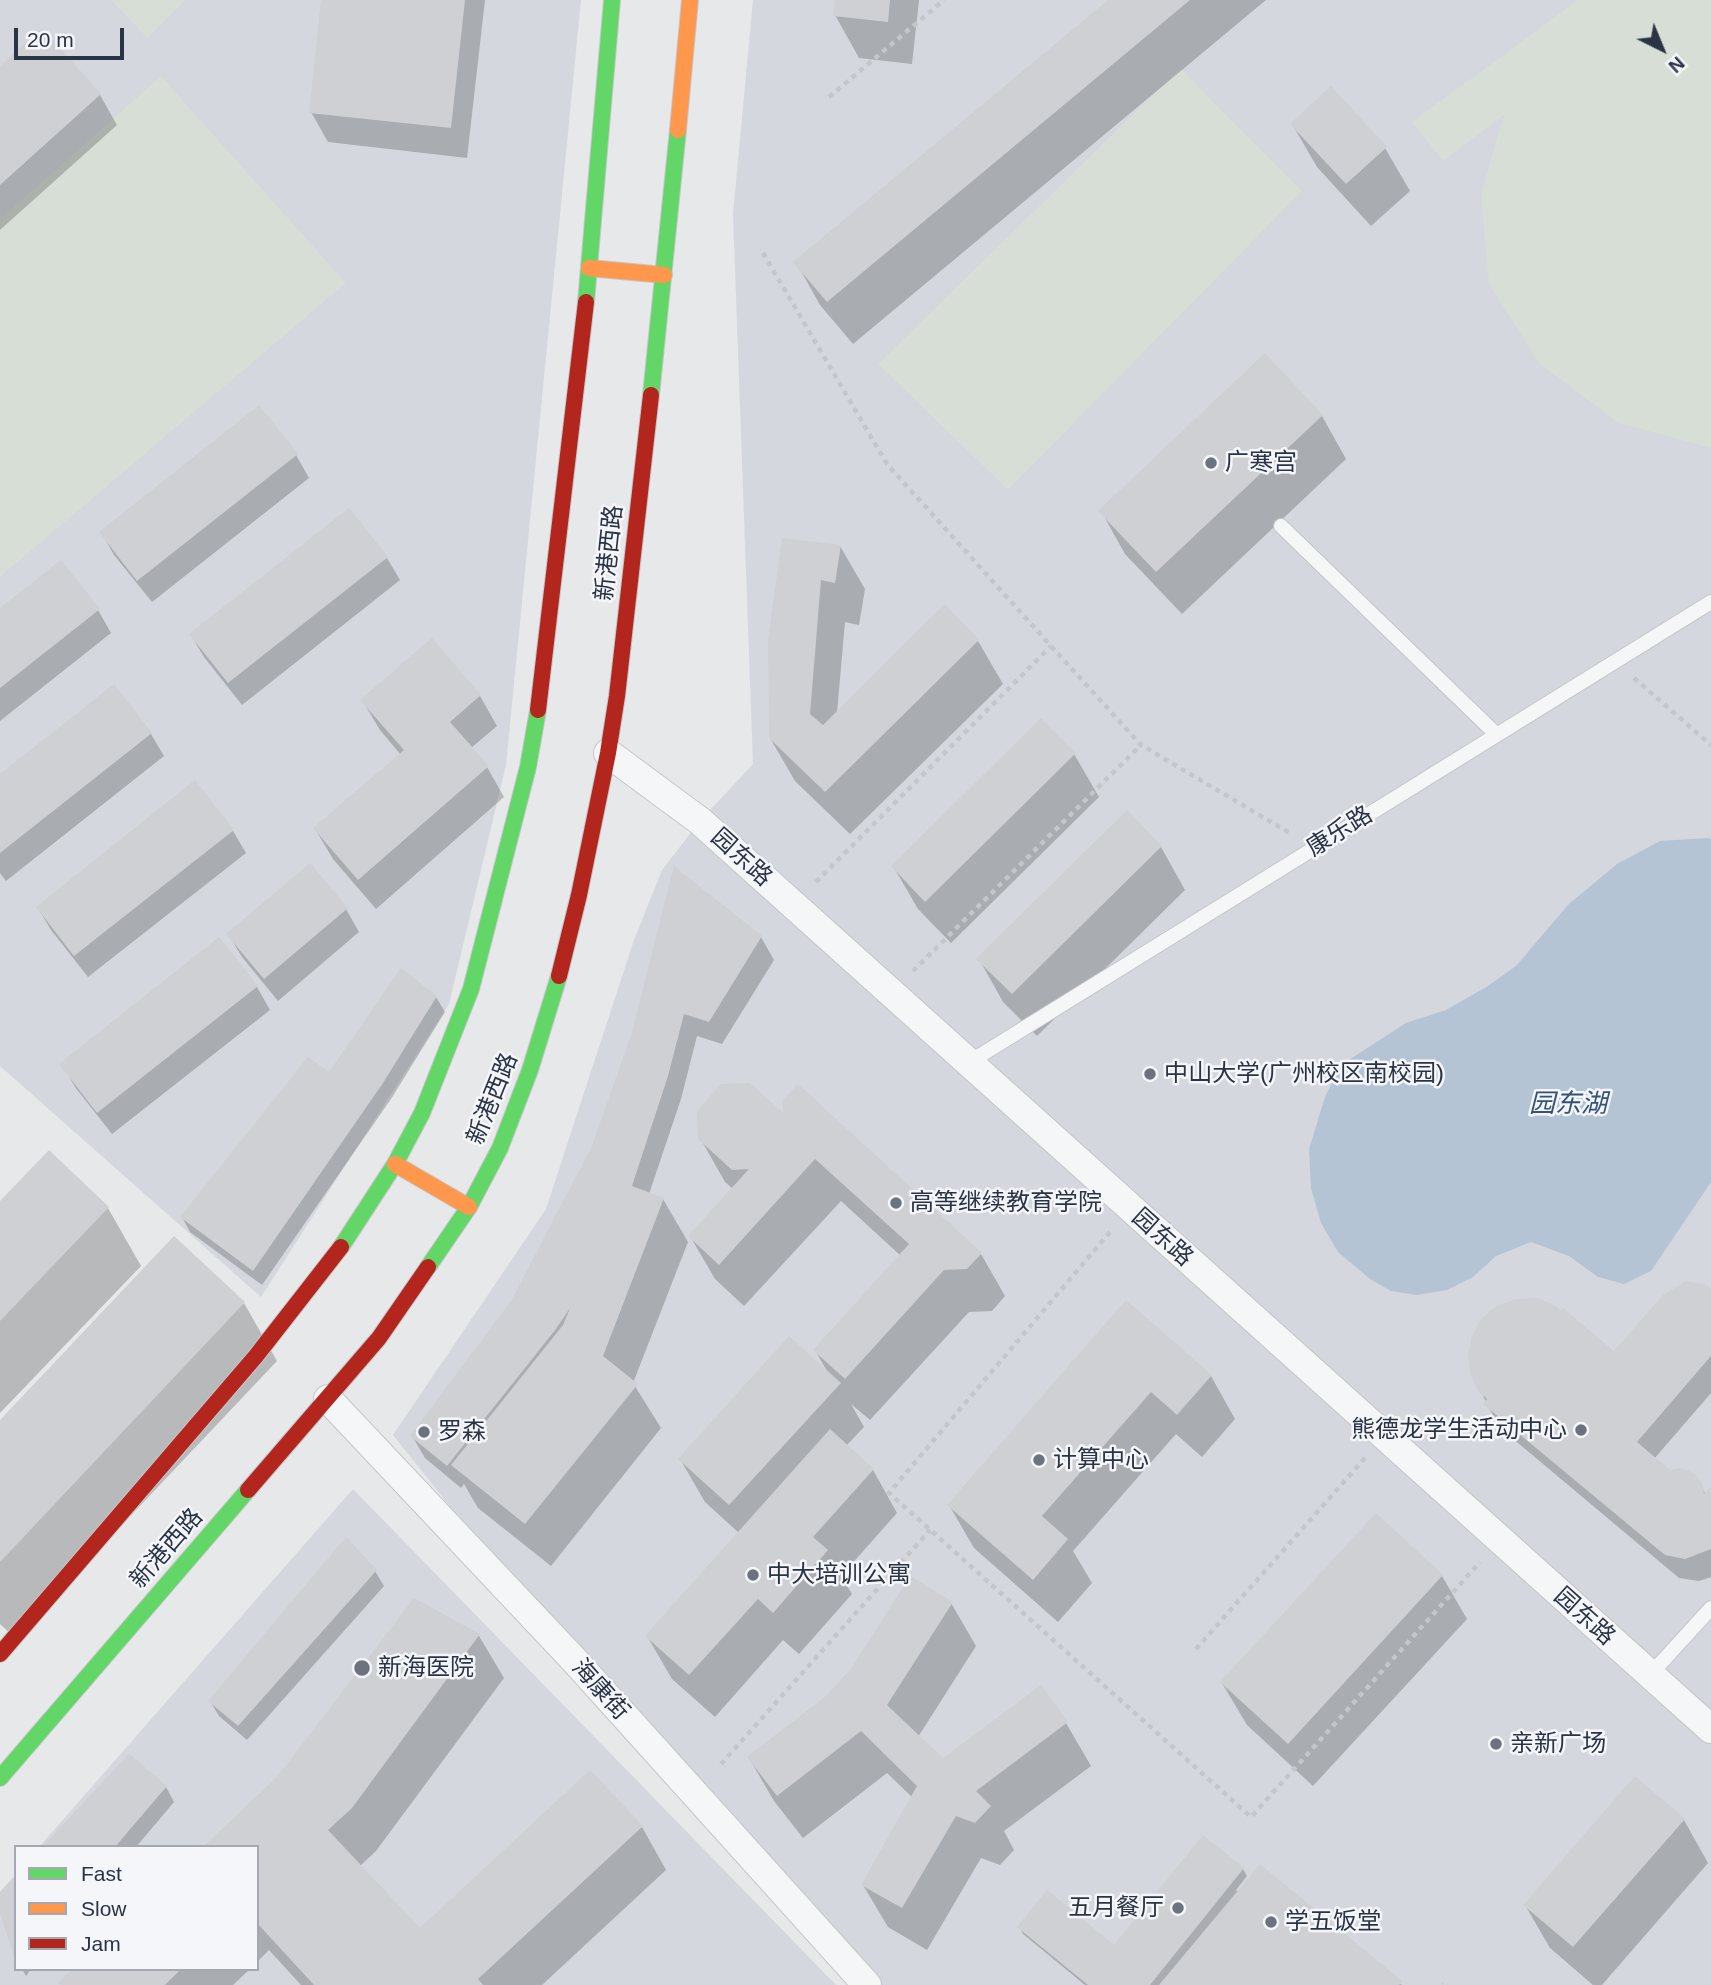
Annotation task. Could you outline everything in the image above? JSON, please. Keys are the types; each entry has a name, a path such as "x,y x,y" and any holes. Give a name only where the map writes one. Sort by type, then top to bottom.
{"main road":[{"path":"0,1654 256,1356 342,1245 395,1164 432,1089 471,989 528,767 541,686 589,268 612,0"},
{"name":"新港西路","path":"0,1778 379,1338 469,1207 500,1148 530,1070 554,996 579,895 608,754 617,696 664,275 690,0"},
{"path":"589,268 664,275"},
{"path":"395,1164 469,1207"}],"street":[{"name":"园东路","path":"608,754 700,821 1711,1729"},
{"name":"海康街","path":"328,1399 576,1662 867,1985"}],"lane":[{"path":"1281,526 1497,735"},
{"name":"康乐路","path":"968,1063 1711,602"},
{"path":"1649,1676 1711,1608"}],"path":[{"path":"829,97 944,0"},
{"path":"763,253 887,464 1141,745 1315,848"},
{"path":"793,905 1052,646"},
{"path":"1615,661 1711,744"},
{"path":"890,993 1141,745"},
{"path":"1130,1208 889,1493 1251,1817 1499,1541"},
{"path":"1196,1649 1384,1437"},
{"path":"721,1764 930,1530"}],"shaded area":[{"path":"0,0 581,0 506,765 449,1004 261,1297 0,1066"},
{"path":"111,0 186,0 147,38"},
{"name":"中山大学(广州校区南校园)","path":"753,0 1711,0 1711,1985 878,1985 483,1548 393,1435 546,1209 634,940 662,870 700,821 753,764 733,214"},
{"path":"1578,0 1711,0 1711,448 1619,423 1539,363 1489,284 1481,194 1504,115 1443,161 1412,122"},
{"path":"1180,68 1302,191 1008,490 878,364"},
{"path":"161,76 346,283 0,577 0,219"},
{"name":"新海医院","path":"353,1489 836,1985 0,1985 0,1892 14,1876 14,1971 259,1971 259,1845 41,1845"}],"water":[{"name":"园东湖","path":"1711,839 1711,1182 1651,1271 1624,1284 1598,1277 1569,1256 1531,1242 1496,1256 1473,1277 1447,1290 1417,1295 1391,1291 1370,1279 1338,1252 1321,1223 1311,1188 1309,1149 1325,1097 1341,1065 1406,1023 1446,1010 1516,966 1569,904 1617,864 1660,841"}],"building":[{"path":"321,0 465,0 451,128 309,113"},
{"path":"835,0 890,0 888,22 833,16"},
{"path":"1108,0 1190,0 827,302 793,262"},
{"path":"42,28 101,94 0,185 0,66"},
{"path":"1331,86 1387,147 1346,184 1290,124"},
{"name":"广寒宫","path":"1265,353 1323,415 1156,572 1098,511"},
{"path":"259,405 298,454 137,581 99,532"},
{"path":"349,508 388,557 228,683 189,634"},
{"path":"782,538 841,545 835,583 821,580 810,714 823,725 945,604 979,640 825,792 769,738 768,640"},
{"path":"61,560 100,609 0,688 0,608"},
{"path":"432,638 481,695 450,722 489,766 358,880 313,828 404,750 360,700"},
{"path":"114,684 152,733 0,853 0,774"},
{"path":"1041,718 1076,753 925,902 891,866"},
{"path":"195,780 234,830 74,956 36,907"},
{"path":"1127,810 1162,846 1012,994 976,959"},
{"path":"310,863 348,908 264,979 226,934"},
{"path":"674,866 762,936 709,1022 684,1014 668,1076 632,1186 664,1198 603,1356 638,1384 525,1524 451,1465 563,1325 570,1308 447,1466 410,1436 511,1301 592,1146 632,1032"},
{"path":"219,937 258,986 97,1113 59,1064"},
{"path":"401,968 437,996 383,1083 253,1271 180,1217 308,1057 329,1072"},
{"name":"高等继续教育学院","path":"750,1083 783,1113 782,1101 798,1084 982,1253 967,1269 944,1270 845,1379 813,1350 909,1244 815,1159 719,1265 688,1236 749,1169 732,1170 698,1139 697,1111 721,1084"},
{"path":"49,1150 109,1207 0,1321 0,1201"},
{"path":"174,1236 245,1302 0,1562 0,1420"},
{"name":"熊德龙学生活动中心","path":"1686,1281 1706,1285 1711,1289 1711,1356 1637,1442 1670,1470 1679,1468 1697,1476 1703,1485 1704,1494 1711,1487 1711,1549 1685,1559 1665,1555 1483,1404 1487,1399 1478,1391 1470,1373 1468,1355 1472,1336 1481,1319 1497,1306 1516,1299 1536,1298 1555,1305 1561,1311 1563,1308 1614,1351 1663,1295"},
{"name":"计算中心","path":"1126,1300 1212,1375 1177,1415 1151,1392 1042,1516 1068,1539 1033,1580 947,1505"},
{"path":"789,1336 841,1383 729,1505 678,1459"},
{"name":"中大培训公寓","path":"830,1429 874,1469 813,1537 828,1550 773,1613 758,1599 689,1675 645,1636"},
{"path":"1376,1513 1443,1575 1288,1744 1220,1682"},
{"path":"346,1537 377,1570 238,1726 208,1701"},
{"path":"910,1576 953,1602 887,1705 943,1758 1041,1685 1068,1722 976,1791 991,1806 975,1823 956,1816 902,1908 861,1885 917,1786 861,1731 777,1796 747,1757 826,1696 851,1669"},
{"path":"414,1598 480,1634 352,1808 328,1830 420,1928 590,1770 643,1826 478,1979 483,1985 314,1985 259,1925 259,1845 205,1845 278,1776"},
{"path":"129,1754 167,1786 117,1845 44,1845"},
{"path":"1635,1776 1685,1819 1573,1947 1523,1905"},
{"name":"五月餐厅","path":"1203,1835 1244,1868 1150,1985 1088,1985 1017,1927 1047,1890 1114,1945"},
{"name":"学五饭堂","path":"1260,1864 1402,1981 1399,1985 1159,1985"},
{"path":"14,1877 14,1956 0,1914 0,1892"},
{"path":"71,1971 179,1971 165,1985 58,1983"}],"traffic: fast":[{"path":"586,302 612,0"},
{"path":"651,395 678,130"},
{"path":"341,1247 395,1164 422,1113 471,989 528,767 538,710"},
{"path":"428,1267 469,1207 500,1148 530,1070 559,976"},
{"path":"0,1778 248,1490"}],"traffic: slow":[{"path":"678,130 690,0"},
{"path":"589,268 664,275"},
{"path":"395,1164 469,1207"}],"traffic: jam":[{"path":"538,710 586,302"},
{"path":"559,976 579,895 608,753 617,696 651,395"},
{"path":"0,1654 256,1356 341,1247"},
{"path":"248,1490 379,1338 428,1267"}],"place":[{"name":"广寒宫","path":"1211,463"},
{"name":"中山大学(广州校区南校园)","path":"1150,1074"},
{"name":"高等继续教育学院","path":"896,1203"},
{"name":"熊德龙学生活动中心","path":"1581,1430"},
{"name":"罗森","path":"424,1432"},
{"name":"计算中心","path":"1039,1460"},
{"name":"中大培训公寓","path":"753,1575"},
{"name":"新海医院","path":"362,1668"},
{"name":"亲新广场","path":"1496,1744"},
{"name":"五月餐厅","path":"1178,1908"},
{"name":"学五饭堂","path":"1271,1922"}]}
